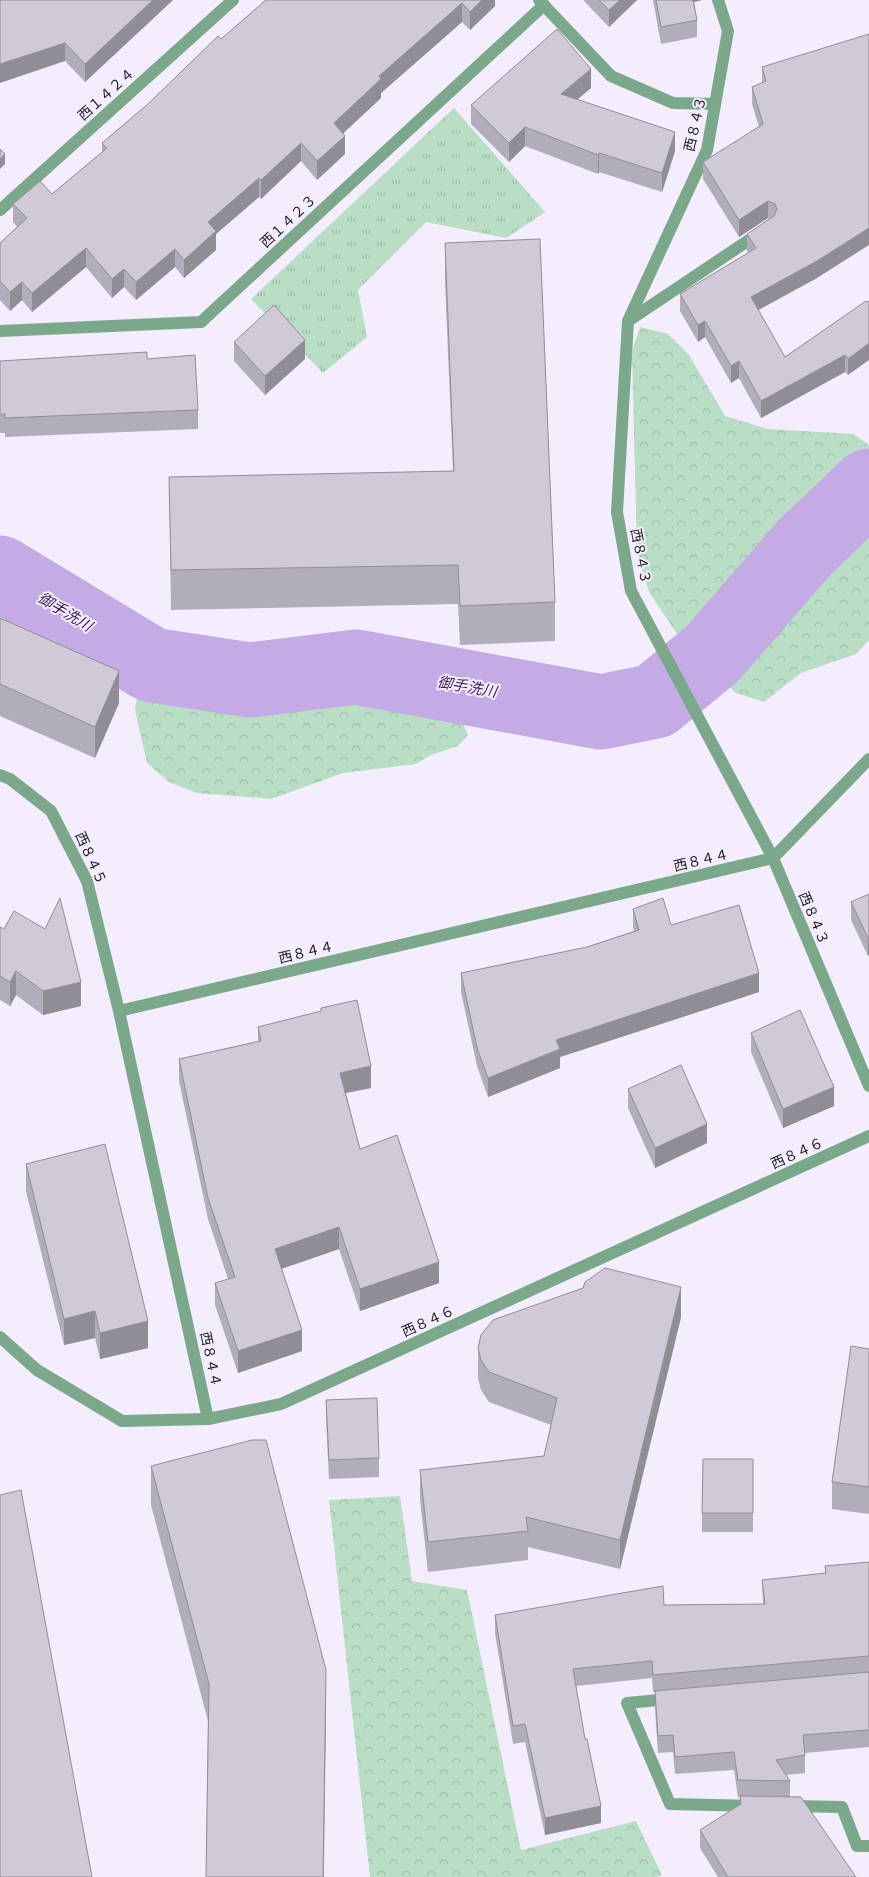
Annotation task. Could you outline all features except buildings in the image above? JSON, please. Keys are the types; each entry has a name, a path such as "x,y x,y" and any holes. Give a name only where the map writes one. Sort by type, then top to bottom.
{"street":[{"name":"西１４２４","path":"0,210 233,0"},
{"name":"西８４３","path":"718,0 728,31 707,150 628,321 617,512 632,591 773,858 869,1086"},
{"name":"西１４２３","path":"0,331 201,322 541,3 611,76 673,103 715,104"},
{"path":"628,321 769,226"},
{"path":"773,858 869,760"},
{"name":"西８４５","path":"0,775 10,779 51,811 88,881 119,1011"},
{"name":"西８４４","path":"208,1419 119,1011 773,858"},
{"name":"西８４６","path":"0,1337 37,1370 122,1421 208,1419 281,1404 869,1136"},
{"path":"685,1698 627,1703 670,1804 842,1807 863,1846"}],"green space":[{"path":"454,108 545,212 506,238 426,222 358,290 367,337 323,373 251,299"},
{"path":"640,327 668,334 689,355 725,416 768,429 853,434 869,445 869,640 856,654 801,673 764,702 736,693 683,643 649,592 637,552 632,352"},
{"path":"0,584 179,693 272,701 390,691 457,709 468,735 458,746 431,755 416,764 343,773 271,799 197,793 169,782 147,763 135,710 138,690 0,634"},
{"path":"400,1496 412,1581 467,1590 521,1850 636,1821 662,1875 656,1877 370,1877 329,1500"}],"waterway":[{"name":"御手洗川","path":"0,573 152,665 250,680 356,667 601,712 655,701 712,654 805,547 869,486"}]}
